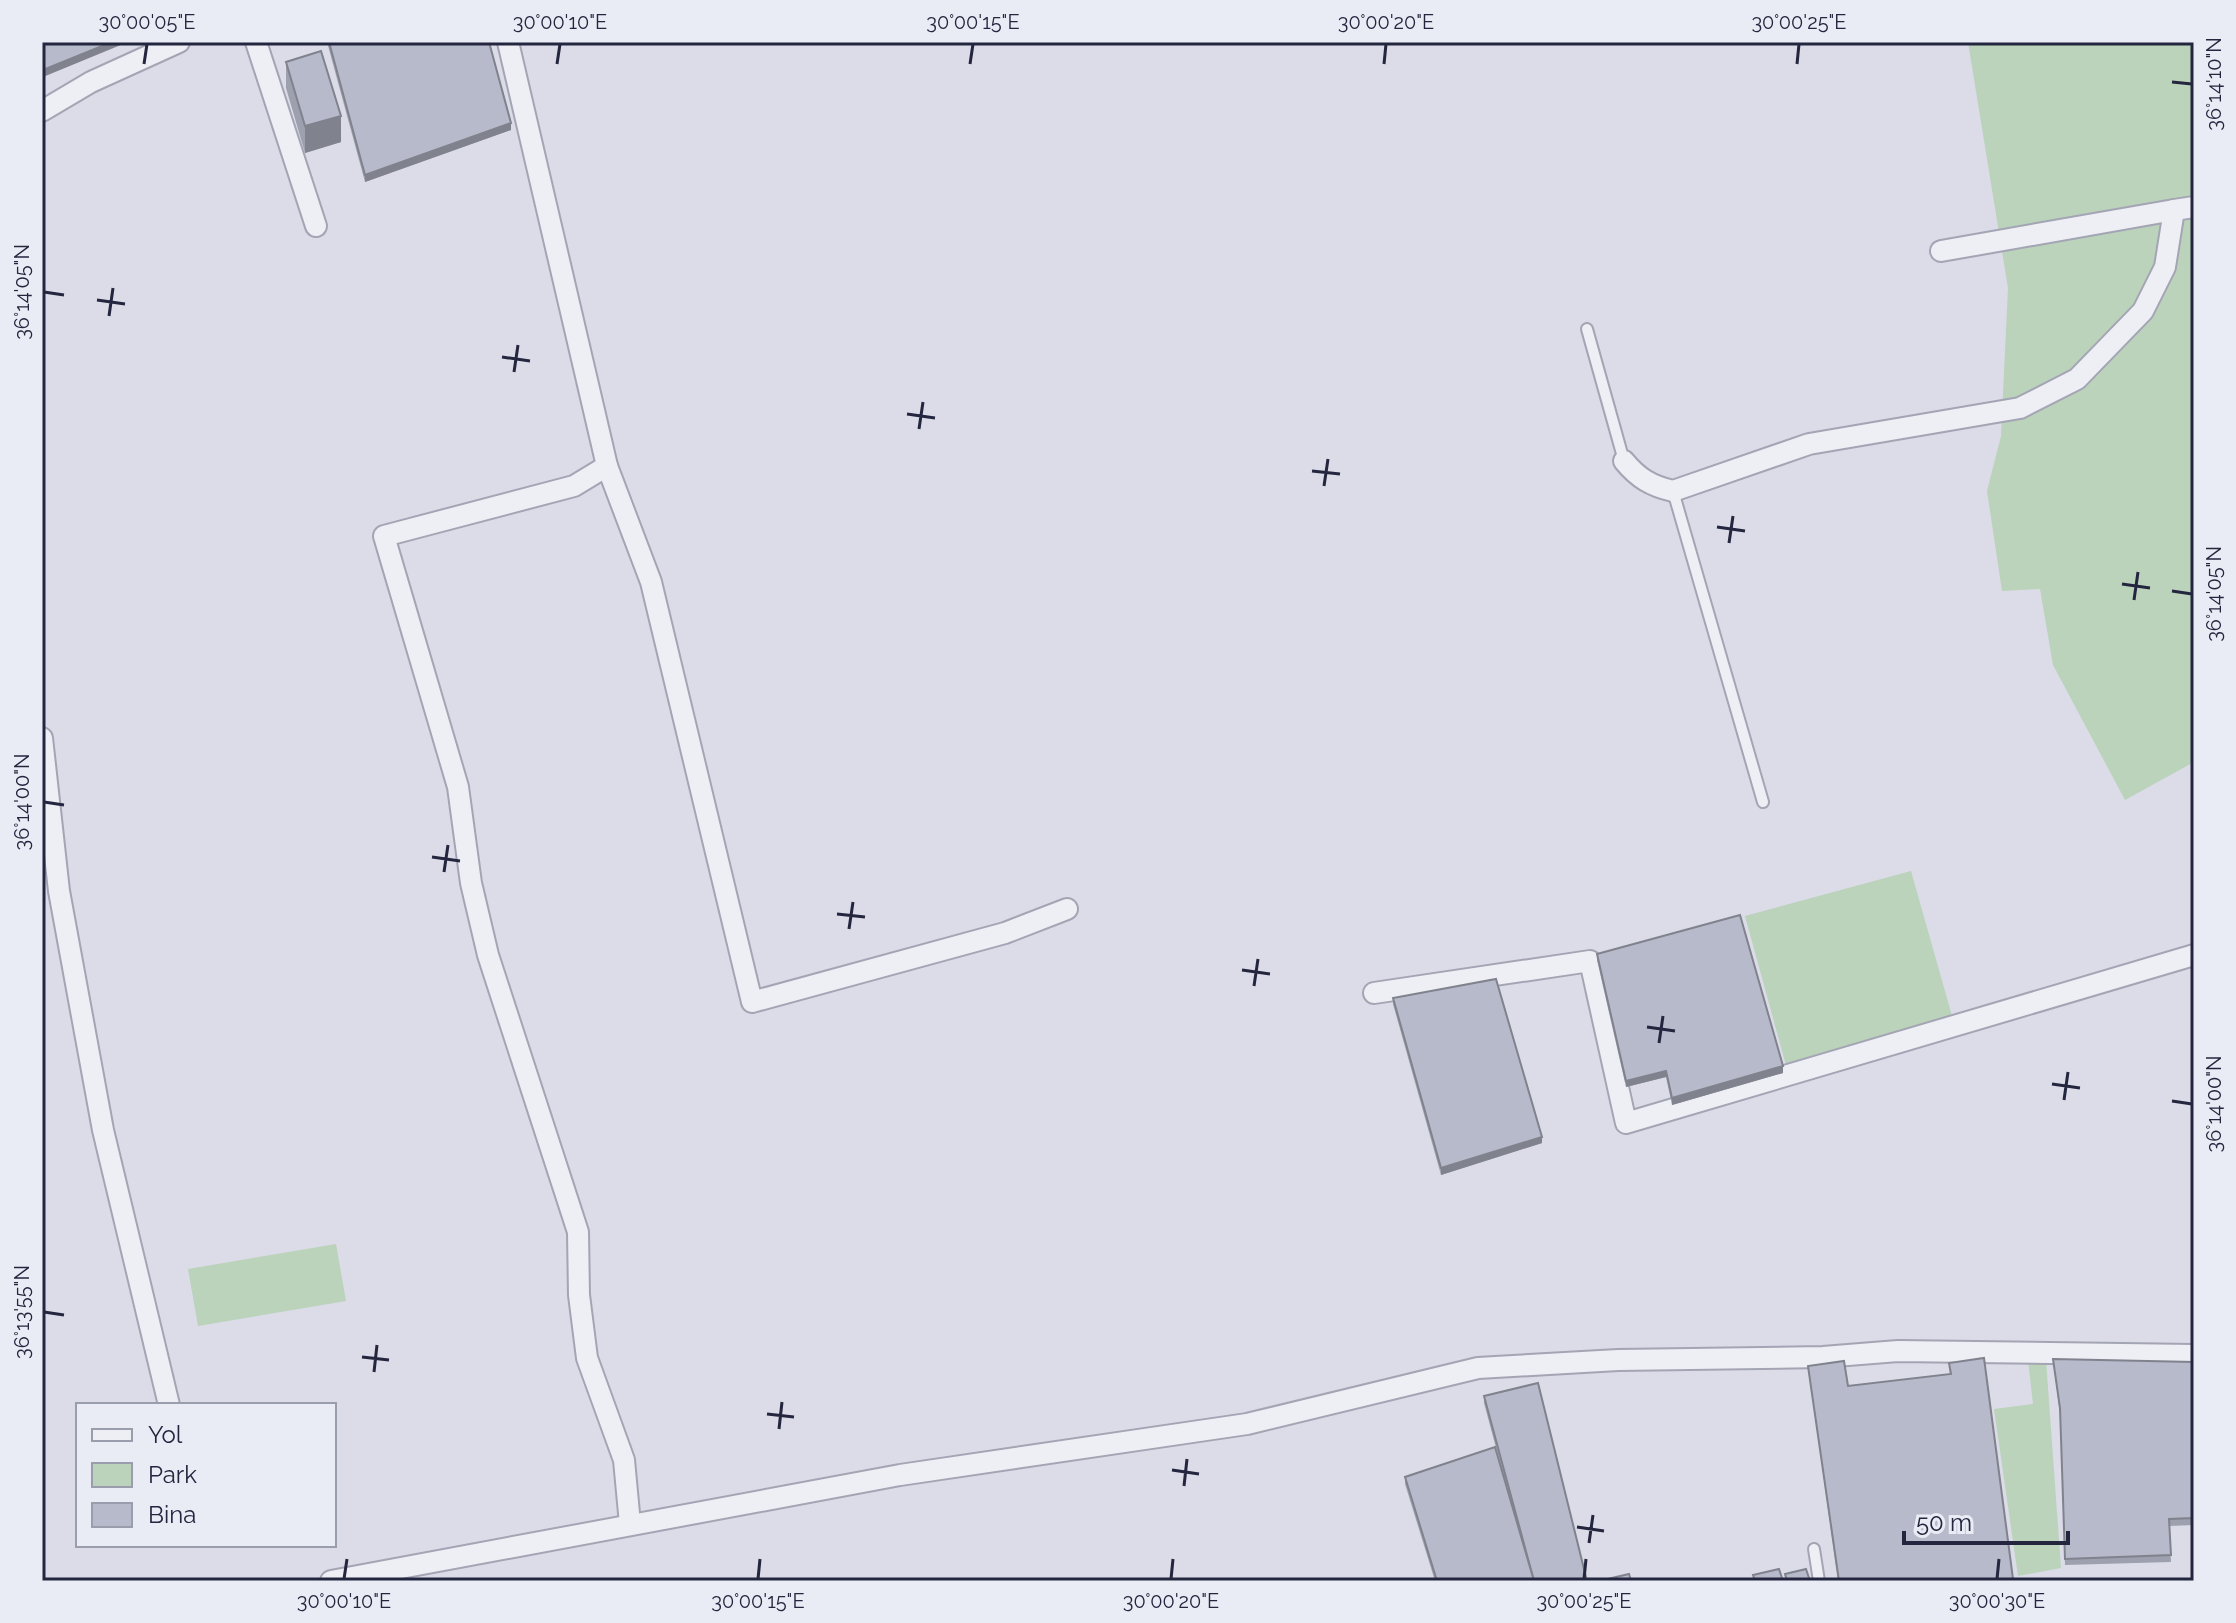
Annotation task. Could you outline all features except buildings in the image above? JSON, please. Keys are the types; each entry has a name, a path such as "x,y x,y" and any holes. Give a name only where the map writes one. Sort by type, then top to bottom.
{"street":[{"path":"42,111 91,82 179,42"},
{"path":"256,42 316,226"},
{"path":"508,42 607,466 651,582 752,1002 1005,933 1067,909"},
{"path":"1624,461 1635,474 1653,486 1673,491 1809,444 2020,408 2077,379 2143,311 2165,267 2184,208 1941,251"},
{"path":"607,466 574,486 384,536 458,787 471,883 488,955 578,1232 579,1295 587,1358 624,1460 630,1524"},
{"path":"42,738 59,891 103,1130 169,1403"},
{"path":"1374,993 1590,961 1626,1123 2194,955"},
{"path":"331,1581 900,1475 1247,1424 1478,1368 1618,1360 1823,1357 1898,1351 2194,1355"}],"lane":[{"path":"1587,329 1624,461"},
{"path":"1673,491 1763,802"},
{"path":"1814,1549 1819,1581"}],"green space":[{"path":"1968,42 2194,42 2194,762 2125,800 2053,665 2040,589 2002,591 1987,491 2001,436 2008,288"},
{"path":"1911,871 1954,1023 1787,1069 1745,916"},
{"path":"336,1244 346,1301 198,1326 188,1269"},
{"path":"2028,1360 2046,1360 2061,1568 2018,1576 1994,1409 2033,1404"}]}
